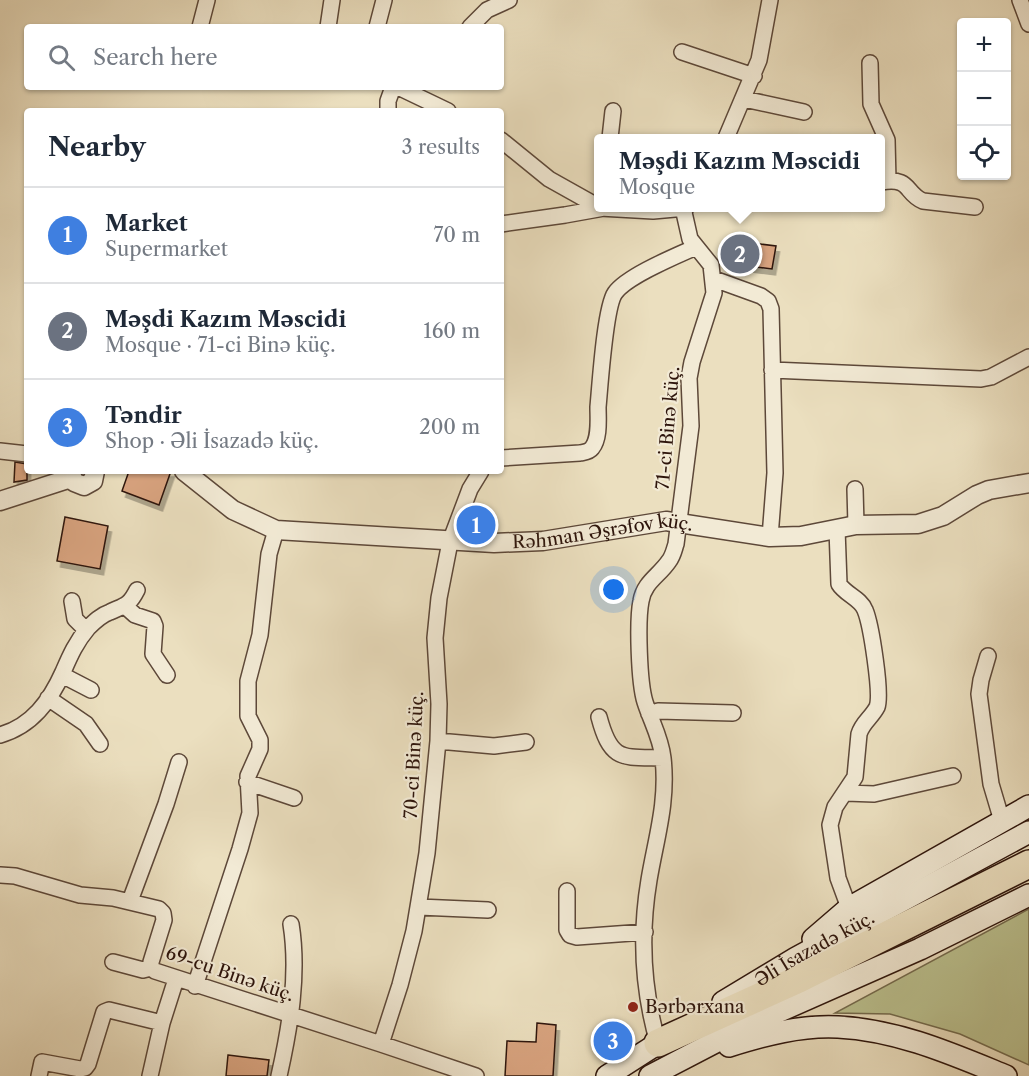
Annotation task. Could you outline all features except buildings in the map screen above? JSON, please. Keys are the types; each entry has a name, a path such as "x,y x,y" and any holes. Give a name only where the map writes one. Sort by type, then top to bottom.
{"highway":[{"path":"658,1062 800,979 1029,864"}],"main road":[{"path":"796,958 826,927 849,908 1029,806"},
{"name":"Əli İsazadə küç.","path":"607,1076 658,1062 796,958 1029,832"},
{"path":"658,1062 920,950 1029,895"},
{"path":"658,1062 776,1032 838,1027 910,1039 1006,1076"}],"street":[{"path":"201,24 207,0"},
{"path":"328,24 332,0"},
{"path":"377,24 384,0"},
{"path":"473,24 487,10 509,0"},
{"path":"728,134 754,75 770,0"},
{"path":"1020,0 1029,24"},
{"path":"682,52 754,75"},
{"path":"870,63 871,104 884,134"},
{"path":"388,108 392,90"},
{"path":"419,92 443,108"},
{"path":"744,99 804,112"},
{"path":"610,134 613,111"},
{"path":"885,136 887,140 885,168"},
{"path":"504,142 549,179 594,204"},
{"path":"885,182 903,183 910,188 916,198 923,201 975,207"},
{"path":"504,224 594,209"},
{"path":"685,212 686,228 696,247 711,265 714,279 761,296 768,301 771,309 775,473 771,537"},
{"path":"504,458 580,453 593,447 597,438 608,314 614,294 621,286 638,276 696,247"},
{"name":"71-ci Binə küç.","path":"658,1062 646,997 645,932 649,881 664,805 663,758 659,738 644,699 640,670 640,602 644,588 669,562 672,555 679,522 691,426 689,378 692,362 711,308 714,279"},
{"path":"772,370 981,379 991,377 1029,357"},
{"path":"0,451 24,454"},
{"path":"0,501 71,475 74,483 84,486 93,481 94,474"},
{"name":"Rəhman Əşrəfov küç.","path":"188,474 233,510 276,530 450,542 517,543 543,541 650,523 679,522 771,537 801,536 856,525 918,524 943,516 989,490 1029,483"},
{"name":"70-ci Binə küç.","path":"381,1044 400,985 419,907 427,852 438,741 436,616 450,542 470,489 480,474"},
{"path":"855,489 856,525"},
{"path":"837,529 839,584 843,591 865,609 879,685 877,706 861,727 859,734 855,777 835,807 830,825 838,878 849,908"},
{"path":"195,986 250,813 247,782 250,767 260,749 260,740 248,716 248,681 260,635 269,555 276,530"},
{"path":"0,735 25,725 36,715 62,675 75,645 86,630 101,617 125,606 138,590"},
{"path":"72,601 75,619 86,630"},
{"path":"125,606 135,615 153,621 155,626 153,654 167,675"},
{"path":"988,656 979,694 991,784 1002,820"},
{"path":"62,675 91,690"},
{"path":"48,698 86,724 100,744"},
{"path":"649,714 658,711 733,713"},
{"path":"599,717 609,747 617,753 627,757 663,758"},
{"path":"438,741 494,746 526,742"},
{"path":"130,901 166,804 178,762"},
{"path":"846,793 874,794 953,776"},
{"path":"247,782 294,798"},
{"name":"69-cu Binə küç.","path":"0,875 15,876 80,895 130,901 159,909 163,913 164,920 150,963 154,971 476,1076"},
{"path":"567,891 567,930 570,935 577,937 645,932"},
{"path":"419,907 488,910"},
{"path":"279,1076 290,1016 294,960 291,924"},
{"path":"113,962 143,970 151,968"},
{"path":"150,1076 162,1023 176,979"},
{"path":"39,1076 42,1062 85,1068 104,1012 109,1010 162,1023"}],"green space":[{"path":"1029,909 1029,1065 960,1034 890,1014 835,1013"}],"place":[{"name":"Məşdi Kazım Məscidi","path":"740,254"},
{"name":"Market","path":"476,525"},
{"name":"Bərbərxana","path":"633,1007"},
{"name":"Təndir","path":"613,1041"}]}
